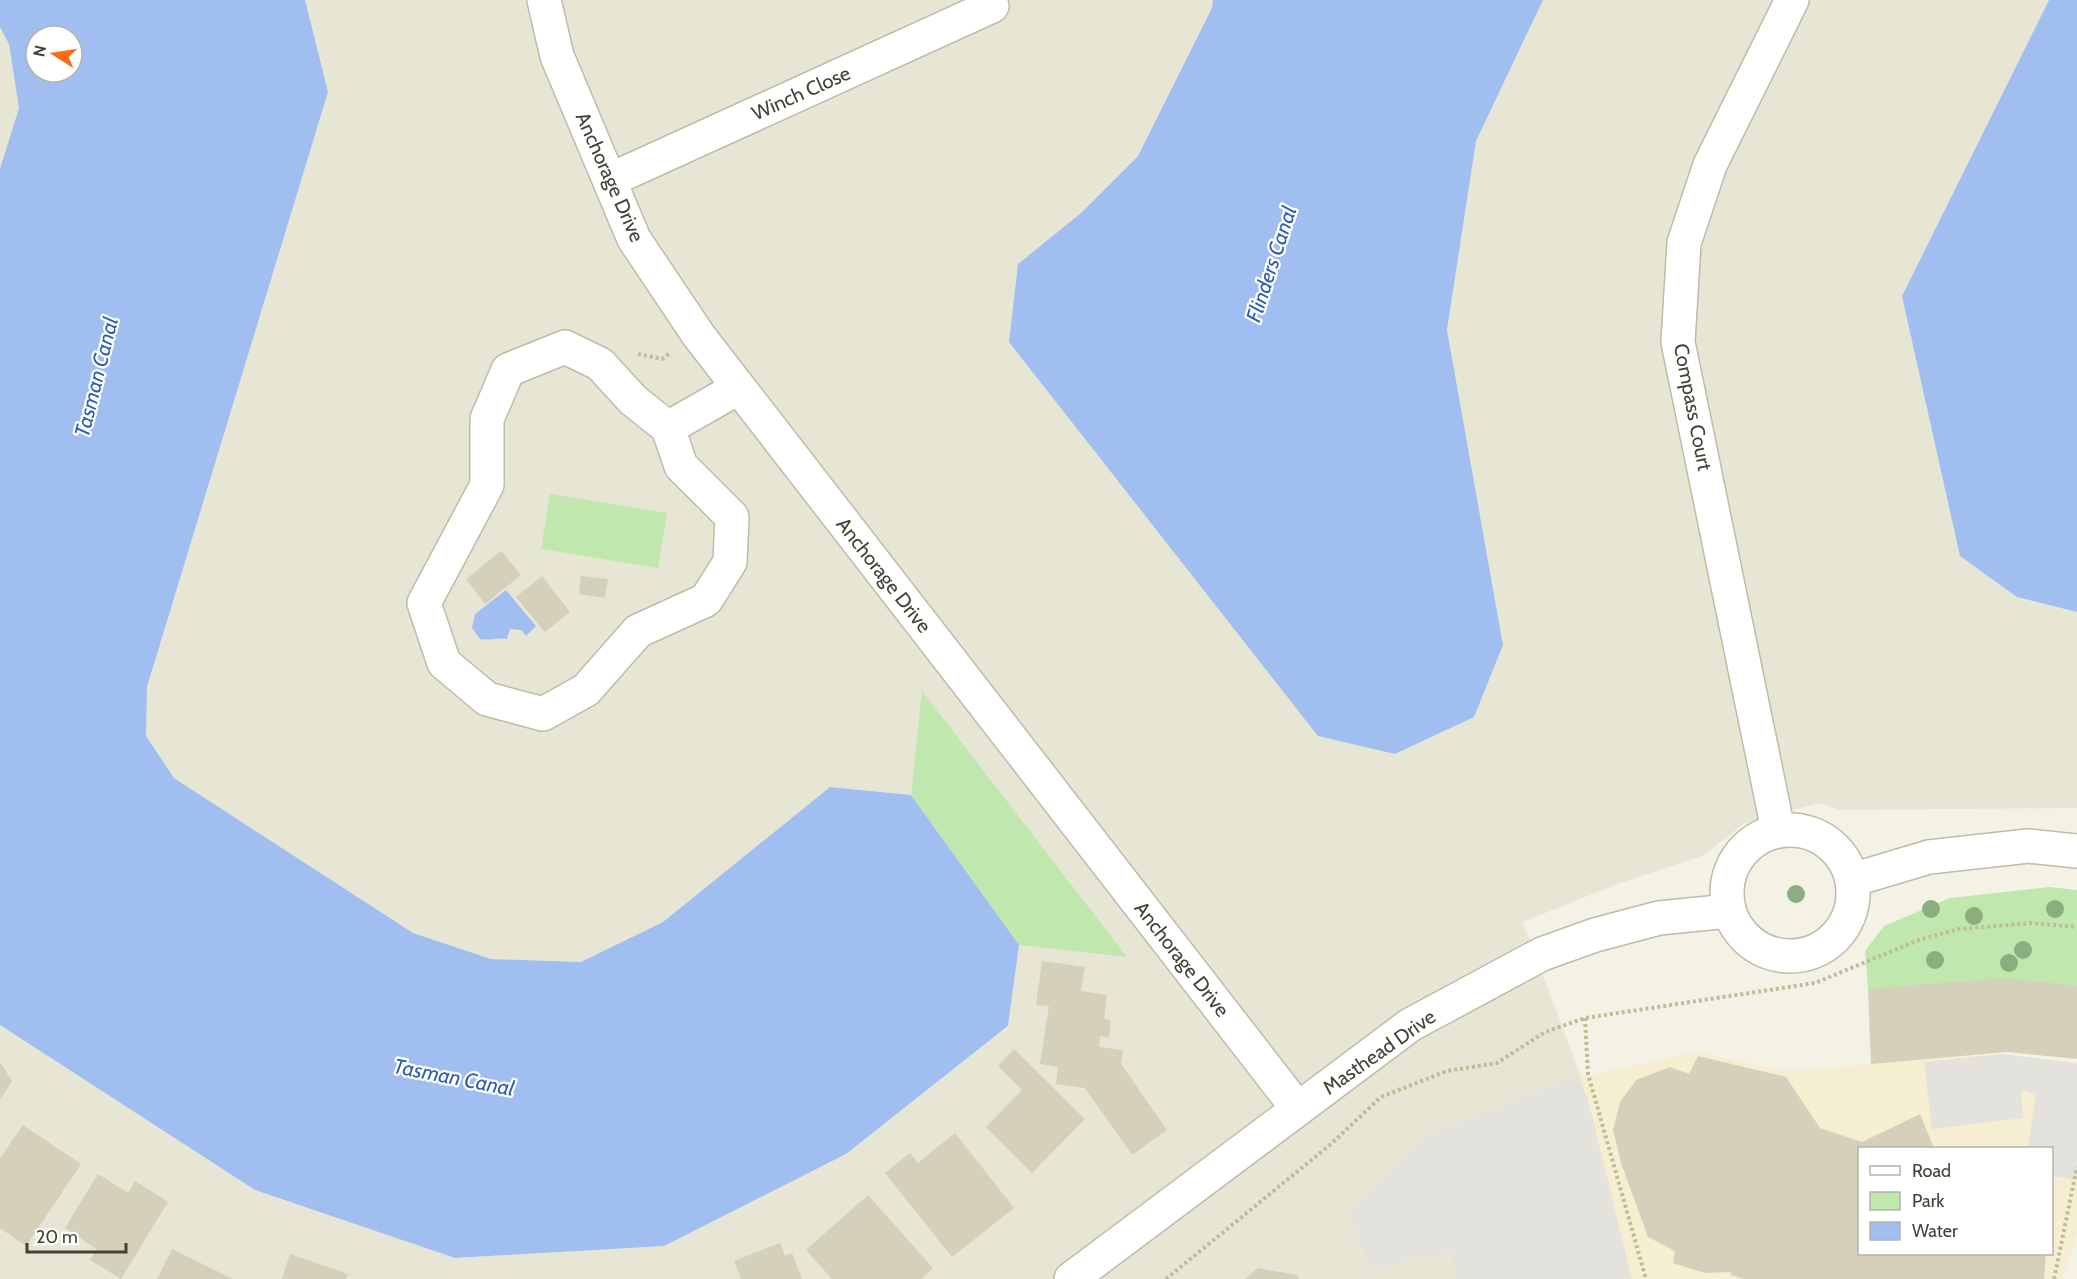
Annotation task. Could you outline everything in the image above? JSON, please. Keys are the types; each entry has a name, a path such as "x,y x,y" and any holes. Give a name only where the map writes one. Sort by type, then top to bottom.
{"street":[{"name":"Anchorage Drive","path":"544,0 557,56 634,239 699,336 1298,1109"},
{"name":"Compass Court","path":"1778,830 1678,342 1684,243 1710,165 1792,0"},
{"name":"Winch Close","path":"610,180 992,6"},
{"path":"565,347 600,363 613,378 633,400 668,428 681,466 732,517 730,562 706,600 638,631 586,690 543,714 487,699 444,663 424,603 487,485 487,419 508,370 565,347"},
{"path":"668,428 738,388"},
{"path":"1797,829 1816,835 1833,845 1845,861 1852,880 1853,899 1848,918 1830,942 1804,955 1785,957 1766,952 1750,942 1737,928 1729,911 1726,890 1731,869 1736,860 1758,838 1778,830 1797,829"},
{"path":"1852,880 1929,857 2028,846 2077,851"},
{"name":"Masthead Drive","path":"1071,1279 1410,1025 1542,954 1594,935 1659,918 1729,911"}],"path":[{"path":"613,378 626,346 652,359 662,358 699,336"},
{"path":"1166,1279 1331,1144 1381,1097 1447,1071 1497,1063 1545,1032 1585,1018 1815,983 1919,940 1959,929 2031,923 2077,927"},
{"path":"1585,1018 1588,1074 1646,1279"},
{"path":"2054,1279 2077,1167"}],"shaded area":[{"path":"305,0 1213,0 1213,8 1138,156 1081,213 1018,264 1503,645 1447,330 1476,141 1543,0 2049,0 1902,296 2017,597 2077,612 2077,808 1841,810 1819,803 1745,823 1702,856 1620,883 1523,922 1581,1077 1632,1279 0,1279 0,1025 255,1190 455,1258 664,1246 846,1154 1008,1027 1019,945 1126,956 922,692 911,795 830,787 663,922 582,962 491,959 413,933 174,778 146,736 147,687 328,92"},
{"path":"0,27 9,44 19,108 0,169"},
{"path":"1696,1052 1787,1071 2001,1054 2077,1065 2077,1234 2062,1279 2044,1279 2046,1255 2053,1255 2053,1147 1934,1147 1919,1114 1862,1142 1820,1128 1786,1077 1698,1056 1689,1074 1636,1080 1620,1102 1613,1130 1621,1163 1648,1237 1675,1251 1673,1263 1705,1273 1731,1272 1731,1276 1744,1279 1632,1279 1581,1077"},
{"path":"2001,1054 2077,1063 2077,1180 2053,1176 2053,1147 2028,1147 2036,1094 2021,1090 2023,1118 1932,1129 1924,1062"},
{"path":"1575,1077 1587,1096 1632,1279 1458,1279 1451,1252 1371,1269 1348,1211 1426,1135"}],"green space":[{"path":"550,494 667,513 658,568 541,549"},
{"path":"922,691 1127,957 1019,945 911,795"},
{"path":"2049,887 2077,890 2077,986 1868,989 1865,951 1884,926 1950,898"}],"water":[{"name":"Tasman Canal","path":"0,0 305,0 328,92 147,687 146,736 174,778 413,933 491,959 581,962 663,922 830,787 911,795 1019,945 1008,1026 846,1154 664,1246 455,1258 255,1190 0,1025 0,169 19,108 9,44 0,27"},
{"name":"Flinders Canal","path":"1213,0 1543,0 1476,141 1447,330 1503,645 1474,717 1395,754 1318,736 1009,342 1018,264 1081,213 1138,156 1212,8"},
{"path":"2049,0 2077,0 2077,612 2017,597 1960,556 1902,296"},
{"path":"506,590 536,626 526,636 521,630 510,629 507,639 480,639 472,628 475,614"}],"building":[{"path":"501,551 521,575 485,604 466,579"},
{"path":"542,576 570,612 545,632 516,597"},
{"path":"581,576 608,579 605,598 579,594"},
{"path":"1042,961 1085,967 1081,991 1107,995 1104,1018 1111,1021 1109,1038 1100,1036 1099,1047 1123,1050 1121,1064 1167,1130 1132,1155 1085,1088 1056,1084 1058,1067 1040,1064 1049,1006 1036,1005"},
{"path":"2005,978 2077,986 2077,1059 2008,1052 1871,1064 1868,989"},
{"path":"1014,1049 1085,1119 1032,1173 986,1127 1022,1090 998,1066"},
{"path":"1698,1056 1786,1077 1820,1128 1862,1142 1920,1114 1934,1147 1858,1147 1858,1255 2046,1255 2044,1279 1744,1279 1730,1275 1731,1272 1705,1273 1673,1263 1675,1251 1648,1237 1621,1163 1613,1130 1620,1102 1636,1080 1670,1067 1689,1074"},
{"path":"0,1062 12,1081 0,1100"},
{"path":"23,1125 81,1164 26,1246 0,1228 0,1158"},
{"path":"955,1133 1014,1208 952,1257 885,1173 910,1153 918,1163"},
{"path":"98,1174 128,1193 135,1181 168,1202 121,1279 90,1260 97,1249 65,1228"},
{"path":"868,1195 933,1268 921,1279 832,1279 806,1250"},
{"path":"780,1243 785,1256 792,1253 802,1279 741,1279 734,1261"},
{"path":"172,1249 233,1279 157,1279"},
{"path":"290,1254 348,1274 346,1279 282,1279"},
{"path":"1258,1268 1297,1275 1299,1279 1245,1279"}]}
